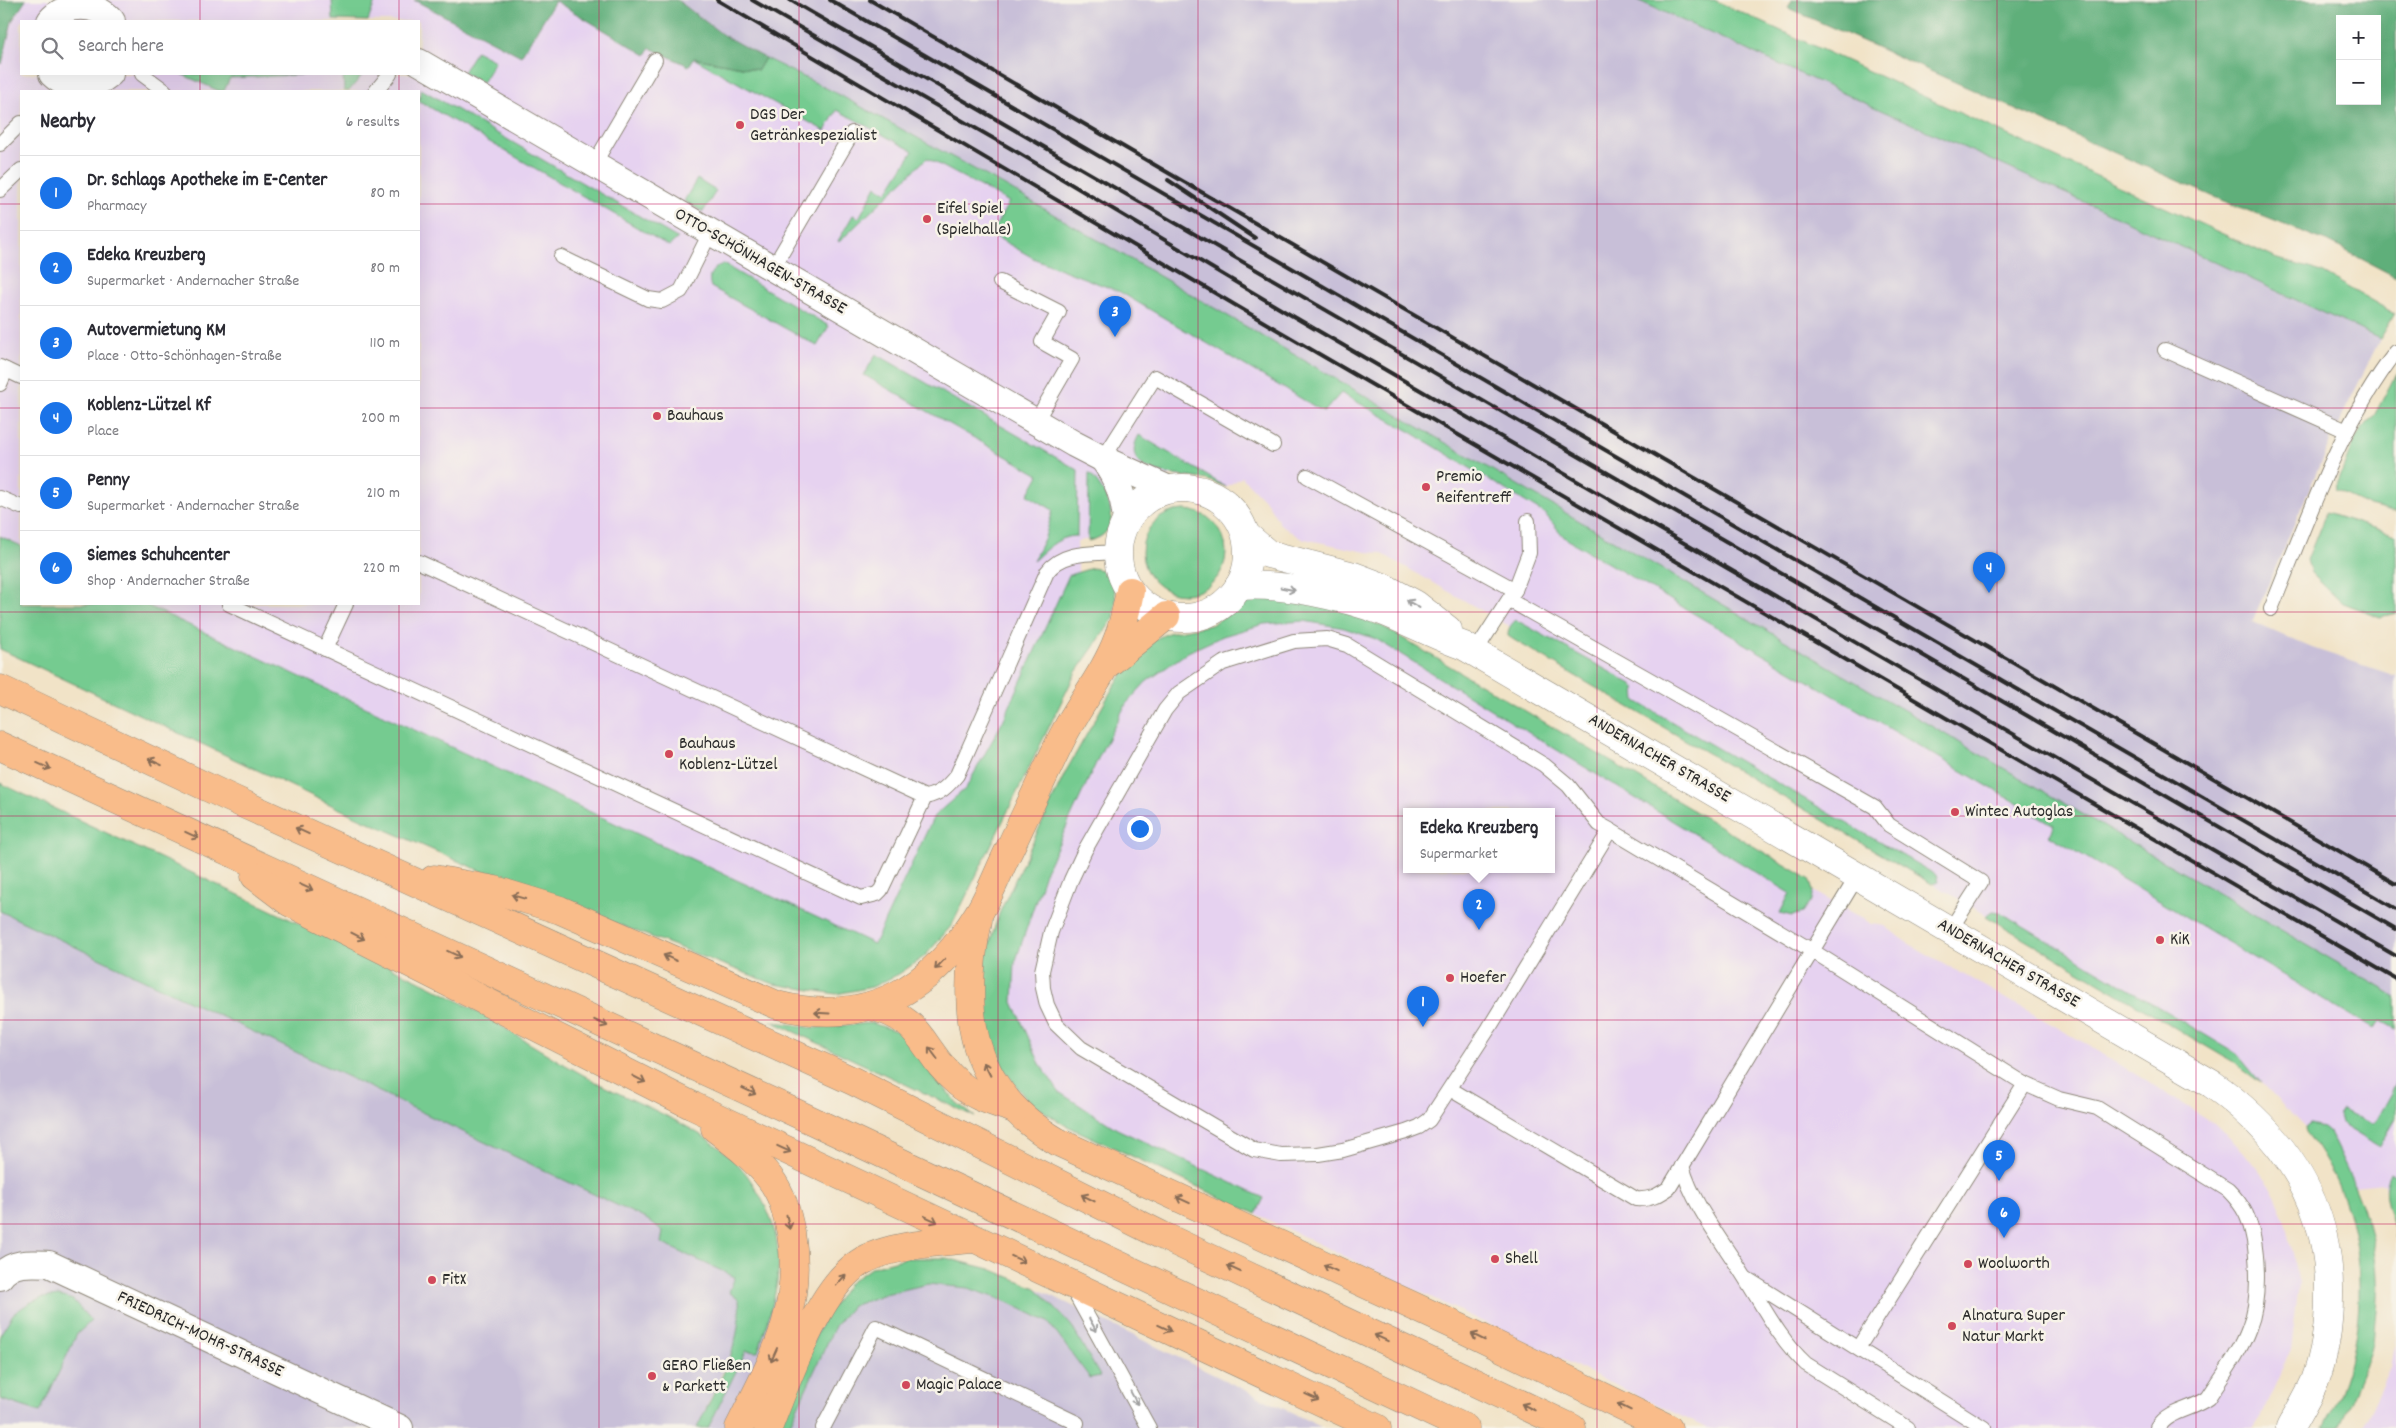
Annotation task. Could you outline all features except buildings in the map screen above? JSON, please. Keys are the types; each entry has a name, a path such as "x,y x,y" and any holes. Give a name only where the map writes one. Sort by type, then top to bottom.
{"highway":[{"path":"394,873 495,890 560,910 778,1005 795,1010 830,1013 870,1006 904,990 930,973 952,950 980,911 1064,734 1105,666 1119,637 1130,590"},
{"path":"1105,666 1166,616"},
{"path":"0,689 394,873 854,1081 1161,1234 1572,1428"},
{"path":"0,746 744,1089 1464,1428"},
{"path":"230,853 261,882 289,902 693,1106 1378,1428"},
{"path":"980,911 969,976 970,1017 976,1043 985,1067 998,1089 1026,1121 1058,1142 1456,1326 1668,1428"},
{"path":"870,1006 891,1012 909,1023 945,1069 967,1090 982,1098 1014,1109"},
{"path":"693,1106 754,1160 770,1178 782,1198 793,1246 794,1292 790,1312 776,1353 739,1428"},
{"path":"768,1428 814,1320 827,1297 843,1277 858,1263 873,1256 912,1246 974,1238"}],"street":[{"path":"51,20 60,12 80,3 100,11 111,20"},
{"name":"OTTO-SCHÖNHAGEN-STRASSE","path":"420,63 710,233 1102,459 1169,489"},
{"path":"55,82 82,86 97,84"},
{"name":"OTTO-SCHÖNHAGEN-STRASSE","path":"1102,459 1119,486 1125,505 1126,520"},
{"name":"ANDERNACHER STRASSE","path":"1247,536 1248,562 1239,586 1231,597 1208,613 1180,618 1166,616 1152,610 1130,590 1123,579 1118,552 1126,520 1149,497 1169,489 1194,488 1217,497 1236,514 1247,536 1268,554 1354,576 1383,587 1415,604 1439,621 1470,649"},
{"name":"ANDERNACHER STRASSE","path":"1239,586 1271,586 1351,602 1382,611 1470,649 2212,1084 2254,1117 2290,1160 2311,1198 2324,1233 2330,1269 2329,1311 2325,1347 2314,1382 2290,1428"},
{"name":"FRIEDRICH-MOHR-STRASSE","path":"0,1278 6,1269 27,1263 49,1264 400,1428"}],"lane":[{"path":"594,164 655,60"},
{"path":"143,75 164,90"},
{"path":"377,90 389,75"},
{"path":"0,144 20,125"},
{"path":"773,268 852,133"},
{"path":"0,190 20,171"},
{"path":"561,257 648,299 662,300 681,291 710,233"},
{"path":"1000,282 1059,312 1042,342 1072,359 1036,421"},
{"path":"2165,350 2347,431"},
{"path":"2271,609 2316,499 2347,431 2396,352"},
{"path":"0,384 3,368 20,376"},
{"path":"1102,459 1155,378 1273,444"},
{"path":"1307,476 1875,808 1889,825 1981,882 1950,930"},
{"path":"0,498 20,507"},
{"path":"1470,649 1512,595 1528,552 1528,522"},
{"path":"420,562 925,797 942,791 957,775 1047,572 1053,563 1069,556 1118,552"},
{"path":"234,605 861,898 877,894 881,890 925,797"},
{"path":"325,649 346,605"},
{"path":"1610,830 1490,1028 1450,1089 1429,1120 1419,1127 1406,1132 1343,1150 1318,1154 1267,1154 1254,1150 1081,1048 1056,1024 1047,1005 1042,971 1052,932 1071,880 1085,850 1165,710 1180,693 1223,664 1294,641 1327,639 1347,645 1544,765 1568,785 1599,824 1610,830 1811,950 2025,1084 2059,1099 2097,1108 2228,1190 2239,1202 2246,1216 2254,1242 2256,1263 2254,1310 2250,1326 2208,1398 2197,1406 2167,1416 2157,1428"},
{"path":"1450,1089 1636,1199 1648,1200 1659,1195 1668,1188 1682,1166 1858,875"},
{"path":"1858,1348 2025,1084"},
{"path":"1682,1166 1692,1196 1786,1342 1806,1364 1908,1428"},
{"path":"1744,1278 1984,1428"},
{"path":"1069,1283 1149,1428"},
{"path":"823,1428 876,1327 1077,1423 1075,1428"}],"shaded area":[{"path":"26,0 414,0 521,56 555,1 646,55 650,48 689,66 693,58 758,70 765,58 2396,997 2396,1237 2384,1183 2355,1186 2329,1132 2310,1124 2305,1128 2261,1083 2231,1061 2112,988 1514,640 1508,636 1509,626 1381,553 1366,552 1300,538 1280,524 1268,504 1242,477 1226,487 1208,480 1171,476 1142,486 1127,496 1112,514 1108,530 1100,538 1077,541 1080,619 983,798 862,962 0,624 0,62 2,63 12,21"},
{"path":"677,0 1637,0 2122,219 2380,339 2330,441 2252,622 2312,648 2396,676 2396,998 1462,456 723,35"},
{"path":"1304,621 1344,628 1376,639 1791,893 1780,913 1811,901 1813,891 1872,924 1885,926 1906,942 2090,1046 2214,1123 2243,1151 2272,1188 2288,1230 2299,1283 2291,1349 2262,1415 2253,1428 1706,1428 1256,1214 1264,1198 1117,1129 1059,1092 1040,1064 1013,1002 1015,963 1045,873 1103,748 1126,704 1146,682 1188,652 1223,636 1264,624"},
{"path":"0,911 648,1220 663,1232 662,1243 735,1277 729,1292 739,1300 739,1328 734,1346 697,1428 0,1428"},
{"path":"928,1284 968,1288 1006,1301 1048,1322 1090,1378 1071,1325 1036,1288 1323,1428 788,1428 835,1326 852,1306 885,1294"},
{"path":"775,1297 823,1320 775,1428 708,1428 746,1351 758,1352"},
{"path":"2396,1338 2396,1428 2363,1428 2391,1368"}],"green space":[{"path":"0,0 26,0 12,21 2,64 0,62"},
{"path":"332,0 375,2 368,20 333,20"},
{"path":"414,0 677,0 723,35 765,58 758,70 694,58 689,66 650,48 646,55 555,1 521,56"},
{"path":"1637,0 1714,0 2275,258 2322,272 2395,314 2380,339 2122,219"},
{"path":"1792,0 2396,0 2396,277 2331,243 2221,200 1788,8"},
{"path":"476,51 495,61 482,83 463,72"},
{"path":"693,58 758,70 765,58 836,93 1005,186 2396,997 2396,1029 2381,1021 2373,1029 2049,835 2054,825 1565,538 1545,514 1411,432 1341,393 1324,412 1120,292 1035,259 991,234 1009,202 927,158 839,242 853,215 859,218 876,186 887,192 913,151 837,110 825,131"},
{"path":"183,75 298,75 230,78 224,90 217,90"},
{"path":"343,75 362,75 350,90 344,90"},
{"path":"421,89 678,238 669,246 420,102"},
{"path":"697,179 716,191 703,212 684,201"},
{"path":"723,264 829,326 817,346 711,287 711,273"},
{"path":"876,354 1078,470 1077,536 1058,541 1033,561 1045,537 1053,510 1028,495 1039,475 864,375"},
{"path":"2396,374 2396,513 2370,506 2335,490 2355,438 2375,414"},
{"path":"1139,435 1226,487 1204,479 1161,473 1141,464 1136,457 1134,448"},
{"path":"1089,473 1108,501 1111,521 1108,530 1100,537 1088,541"},
{"path":"1184,510 1200,513 1214,522 1223,536 1226,552 1223,568 1214,582 1200,591 1184,594 1168,591 1154,582 1145,568 1142,552 1145,536 1154,522 1168,513"},
{"path":"2326,513 2396,535 2396,613 2380,617 2341,602 2311,573 2307,560"},
{"path":"0,536 20,546 20,605 146,605 874,944 934,816 966,788 1003,721 1069,575 1092,568 1102,570 1113,582 1116,599 1114,618 1076,672 952,925 925,956 899,974 872,987 836,994 774,984 497,878 357,817 0,649"},
{"path":"1261,597 1330,606 1382,626 1809,879 1813,891 1811,901 1802,913 1792,916 1780,913 1790,893 1376,639 1344,628 1304,621 1264,624 1223,636 1188,652 1146,682 1126,704 1103,748 1045,873 1015,963 1013,1002 1040,1064 1059,1092 1117,1129 1264,1198 1256,1214 1063,1124 1027,1100 1005,1071 989,1036 981,992 985,958 999,914 1066,771 1114,686 1130,664 1151,641 1168,633 1211,625 1248,602"},
{"path":"1516,620 1632,684 1635,688 1636,701 1936,875 1938,882 1932,884 1514,640 1508,634 1510,627"},
{"path":"0,783 434,988 594,1081 681,1124 723,1150 740,1166 766,1207 774,1228 778,1248 778,1267 772,1307 758,1352 746,1351 708,1428 697,1428 727,1366 737,1334 739,1300 729,1292 735,1277 661,1243 663,1232 648,1220 0,911"},
{"path":"1993,911 2000,912 2237,1054 2261,1083 2231,1061 1986,916"},
{"path":"771,1021 813,1028 872,1023 899,1032 956,1102 975,1117"},
{"path":"2396,1084 2396,1118 2379,1147 2341,1124 2339,1116 2343,1110 2373,1125"},
{"path":"2310,1124 2323,1127 2329,1132 2351,1178 2368,1223 2377,1269 2377,1294 2372,1347 2339,1428 2324,1428 2340,1392 2352,1355 2358,1316 2359,1277 2354,1239 2344,1201 2328,1166 2306,1132 2305,1128"},
{"path":"2390,1173 2396,1177 2396,1237 2387,1205 2385,1188"},
{"path":"906,1258 946,1258 990,1269 1036,1288 1071,1325 1100,1376 1090,1378 1048,1322 1006,1301 968,1288 928,1284 885,1294 852,1306 835,1326 788,1428 775,1428 823,1320 849,1283 872,1267"},
{"path":"59,1296 73,1300 91,1321 77,1334 40,1412 0,1399 0,1335 13,1314 29,1303 41,1298"}],"railway":[{"path":"717,0 1269,325 2396,979"},
{"path":"752,0 1017,152 1284,311 2396,956"},
{"path":"790,0 2396,929"},
{"path":"830,0 2396,909"},
{"path":"870,0 2396,884"},
{"path":"1168,180 1255,238"}],"place":[{"name":"DGS Der Getränkespezialist","path":"740,125"},
{"name":"Eifel Spiel (Spielhalle)","path":"927,219"},
{"name":"Autovermietung KM","path":"1115,337"},
{"name":"Bauhaus","path":"657,416"},
{"name":"Premio Reifentreff","path":"1426,487"},
{"name":"Koblenz-Lützel Kf","path":"1989,593"},
{"name":"Bauhaus Koblenz-Lützel","path":"669,754"},
{"name":"Wintec Autoglas","path":"1955,812"},
{"name":"Edeka Kreuzberg","path":"1479,930"},
{"name":"KiK","path":"2160,940"},
{"name":"Hoefer","path":"1450,978"},
{"name":"Dr. Schlags Apotheke im E-Center","path":"1423,1027"},
{"name":"Penny","path":"1999,1181"},
{"name":"Siemes Schuhcenter","path":"2004,1238"},
{"name":"Shell","path":"1495,1259"},
{"name":"Woolworth","path":"1968,1264"},
{"name":"FitX","path":"432,1280"},
{"name":"Alnatura Super Natur Markt","path":"1952,1326"},
{"name":"GERO Fließen & Parkett","path":"652,1376"},
{"name":"Magic Palace","path":"906,1385"}]}
